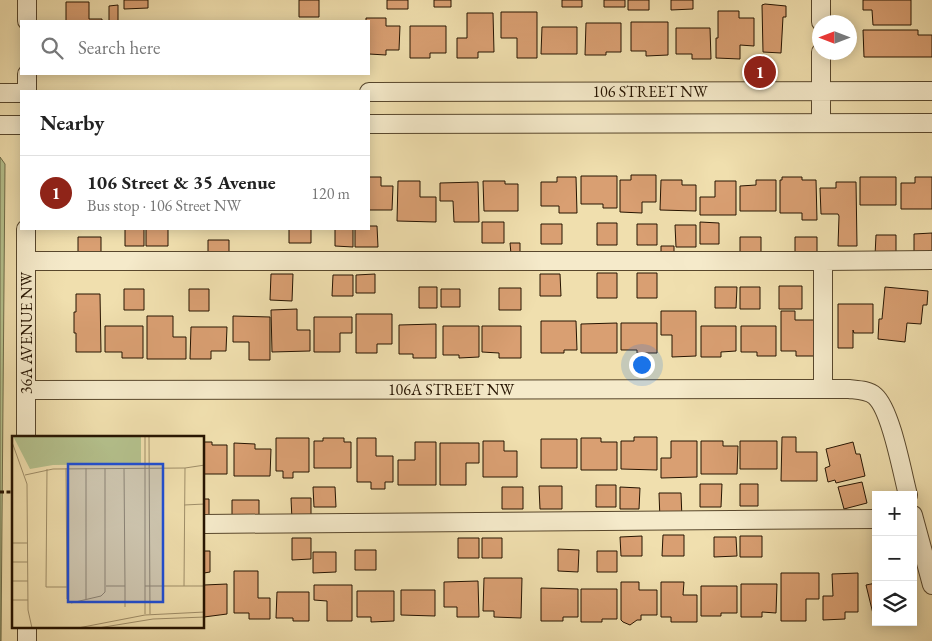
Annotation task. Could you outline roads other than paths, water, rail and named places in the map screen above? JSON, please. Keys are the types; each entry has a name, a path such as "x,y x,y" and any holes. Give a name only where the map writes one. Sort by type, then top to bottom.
{"street":[{"path":"27,0 27,20"},
{"path":"821,0 821,15"},
{"path":"821,60 821,124"},
{"path":"27,75 27,90"},
{"name":"106 STREET NW","path":"370,92 932,91"},
{"path":"0,93 20,93"},
{"name":"106 STREET NW","path":"370,124 932,124"},
{"path":"0,125 20,125"},
{"name":"36A AVENUE NW","path":"26,230 26,436"},
{"path":"26,261 932,260"},
{"path":"822,261 823,389"},
{"name":"106A STREET NW","path":"27,390 850,388 874,395 884,408 907,491"},
{"path":"205,524 872,519"},
{"path":"917,529 932,585"},
{"path":"27,628 27,641"}],"place":[{"name":"106 Street & 35 Avenue","path":"760,72"}]}
